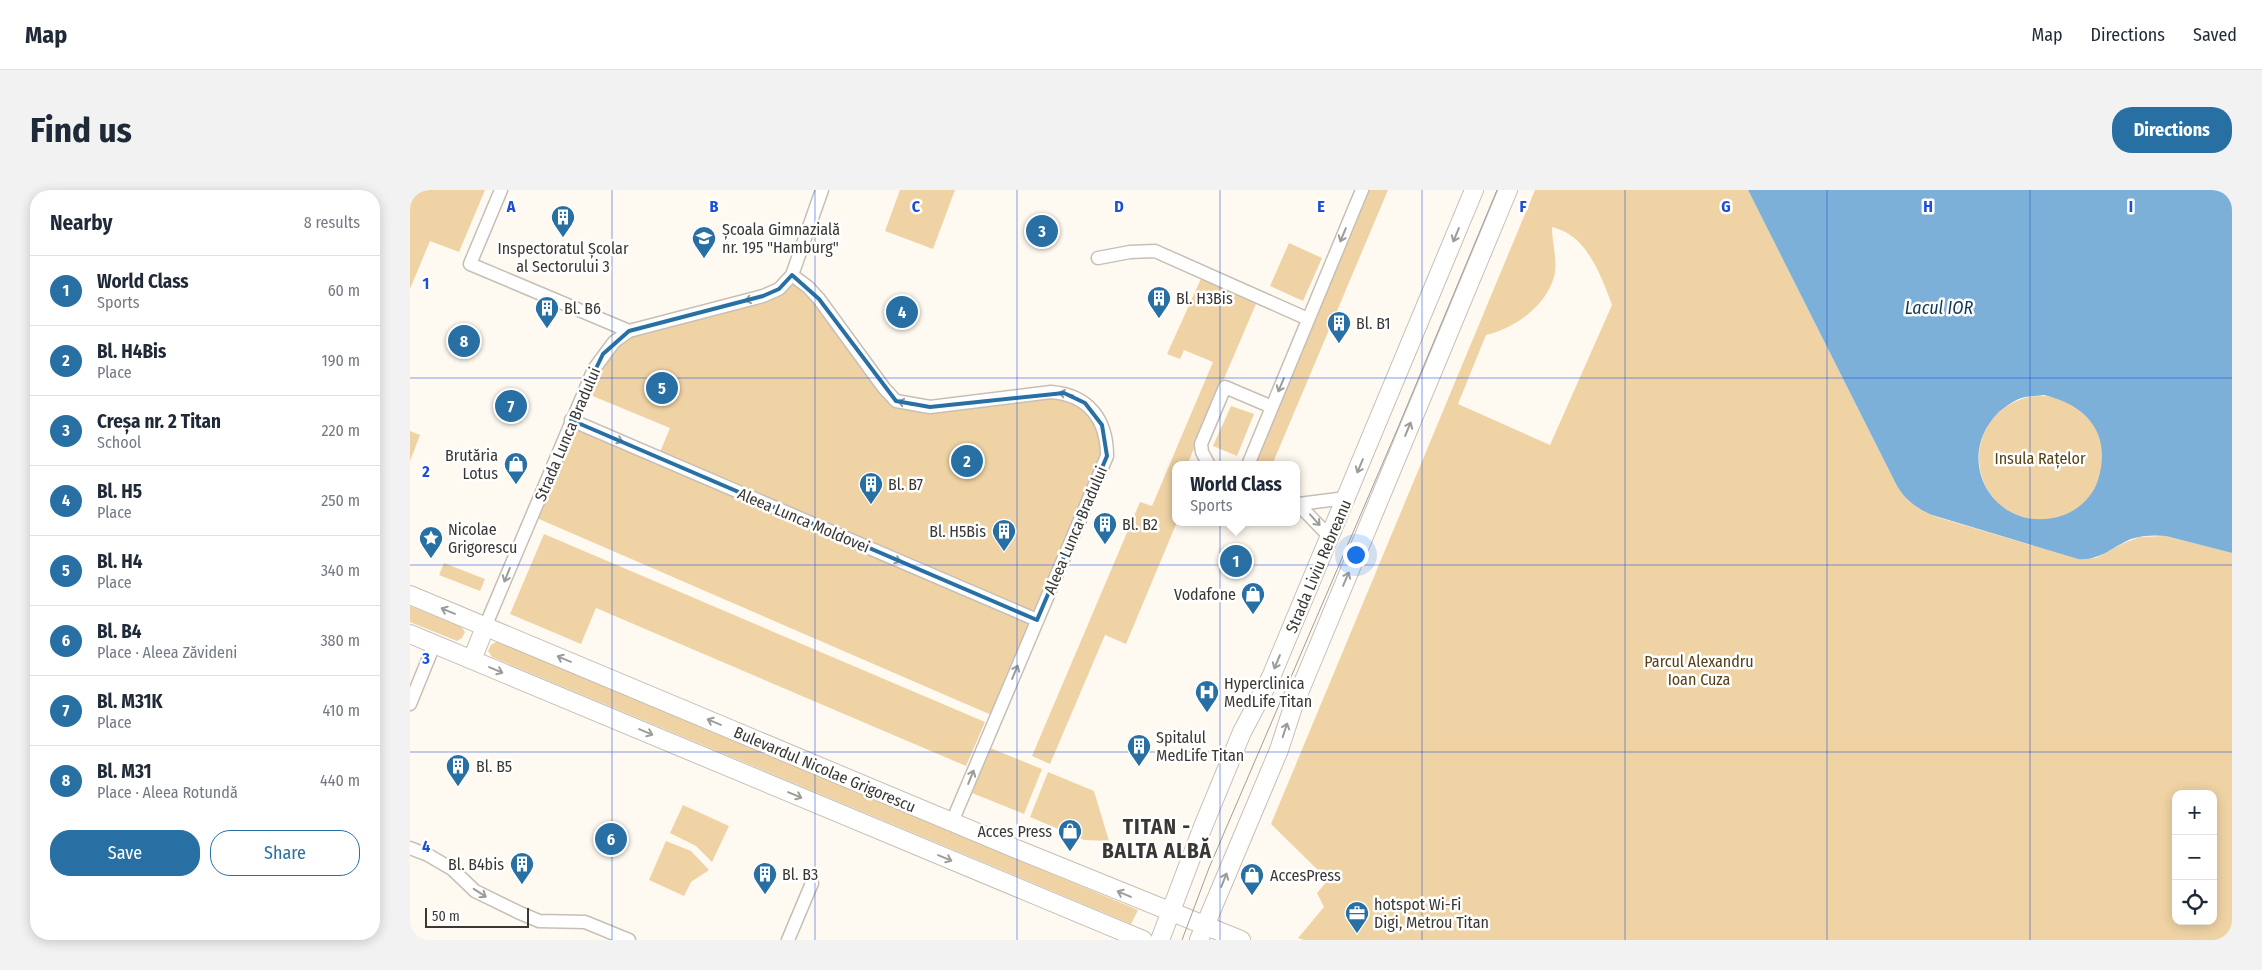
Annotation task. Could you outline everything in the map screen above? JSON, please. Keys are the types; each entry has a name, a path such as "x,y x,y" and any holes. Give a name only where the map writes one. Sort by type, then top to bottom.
{"main road":[{"name":"Strada Liviu Rebreanu","path":"1160,940 1189,860 1242,732 1264,693 1474,190"},
{"name":"Strada Liviu Rebreanu","path":"1202,933 1275,759 1293,707 1508,190"},
{"name":"Bulevardul Nicolae Grigorescu","path":"410,595 1170,912 1202,933 1241,940"},
{"path":"472,660 485,627"},
{"path":"410,634 1143,940"}],"street":[{"path":"501,190 470,264 630,331"},
{"name":"Strada Lunca Bradului","path":"485,627 571,420 594,368 603,354 614,342 630,331 763,296 779,289 792,275 822,190"},
{"path":"1250,461 1362,190"},
{"path":"1098,258 1130,252 1155,251 1308,319"},
{"name":"Aleea Lunca Bradului","path":"792,275 808,287 818,299 884,388 896,401 930,407 1051,392 1064,393 1075,396 1085,403 1097,418 1107,440 1107,456 952,822"},
{"path":"1207,461 1200,444 1225,388 1272,407"},
{"name":"Aleea Lunca Moldovei","path":"571,420 1037,620"},
{"path":"1300,503 1346,498"},
{"path":"1300,505 1330,537"},
{"path":"410,704 434,645"},
{"path":"410,848 428,855 452,869 475,891 539,921 585,922 629,940"},
{"path":"788,940 812,883"}],"highlighted area":[{"path":"792,275 819,299 896,401 930,407 1064,393 1085,403 1102,425 1107,456 1037,620 571,420 603,354 629,331 763,296 779,289"}],"green space":[{"path":"410,190 485,190 459,252 430,241 410,289"},
{"path":"900,190 955,190 933,249 885,231"},
{"path":"1365,190 1388,190 1274,461 1253,461"},
{"name":"Parcul Alexandru Ioan Cuza","path":"1535,190 1748,190 1896,484 1909,501 1927,513 2078,559 2096,558 2140,537 2166,536 2232,553 2232,940 1304,940 1298,938 1324,907 1317,893 1328,880 1271,824","holes":["1552,227 1561,230 1578,241 1584,248 1596,267 1612,305 1550,445 1458,404 1486,335 1497,332 1528,315 1550,288 1555,271"]},
{"path":"1289,243 1322,258 1303,301 1270,286"},
{"path":"1204,272 1259,297 1189,461 1172,461 1172,526 1175,526 1126,644 1105,635 1050,764 1032,756 1140,502 1152,506 1213,362 1184,350 1180,359 1167,354"},
{"path":"792,275 905,404 1075,396 1107,440 996,717 532,516 571,420 658,457 670,428 583,392 614,342 763,296"},
{"name":"Insula Rațelor","path":"2041,396 2065,401 2085,414 2098,434 2103,458 2098,482 2085,502 2065,515 2041,520 2017,515 1997,502 1984,482 1979,458 1984,434 1997,414 2017,401"},
{"path":"1231,406 1254,414 1237,456 1213,446"},
{"path":"410,431 420,435 410,461"},
{"path":"544,534 985,722 966,766 596,608 581,644 510,614"},
{"path":"444,563 485,579 480,591 439,575"},
{"path":"410,606 461,626 465,632 462,638 457,641 410,622"},
{"path":"498,641 1138,910 1131,924 492,657 488,651 491,645"},
{"path":"990,748 1042,769 1024,814 972,793"},
{"path":"1048,772 1094,791 1109,841 1084,840 1030,817"},
{"path":"683,805 729,826 712,862 696,846 670,833"},
{"path":"666,841 691,851 709,870 691,882 684,896 649,880"}],"water":[{"name":"Lacul IOR","path":"1748,190 2232,190 2232,553 2166,536 2149,536 2131,539 2093,558 2078,559 1932,515 1911,503 1896,484","holes":["2044,395 2060,400 2084,414 2093,424 2099,436 2102,449 2102,464 2096,486 2084,502 2067,514 2038,519 2017,515 2000,505 1987,490 1980,471 1979,451 1985,431 1999,412 2018,399"]}],"tram line":[{"path":"1182,940 1209,868 1397,430 1497,190"}],"place":[{"name":"Creșa nr. 2 Titan","path":"1042,231"},
{"name":"Inspectoratul Școlar al Sectorului 3","path":"563,238"},
{"name":"Școala Gimnazială nr. 195 \"Hamburg\"","path":"704,259"},
{"name":"Bl. H5","path":"902,312"},
{"name":"Bl. H3Bis","path":"1159,319"},
{"name":"Bl. B6","path":"547,329"},
{"name":"Bl. M31","path":"464,341"},
{"name":"Bl. B1","path":"1339,344"},
{"name":"Bl. H4","path":"662,388"},
{"name":"Bl. M31K","path":"511,406"},
{"name":"Bl. H4Bis","path":"967,461"},
{"name":"Brutăria Lotus","path":"516,485"},
{"name":"Bl. B7","path":"871,505"},
{"name":"Bl. B2","path":"1105,545"},
{"name":"Bl. H5Bis","path":"1004,552"},
{"name":"Nicolae Grigorescu","path":"431,559"},
{"name":"World Class","path":"1236,561"},
{"name":"Vodafone","path":"1253,615"},
{"name":"Hyperclinica MedLife Titan","path":"1207,713"},
{"name":"Spitalul MedLife Titan","path":"1139,767"},
{"name":"Bl. B5","path":"458,787"},
{"name":"Bl. B4","path":"611,839"},
{"name":"Acces Press","path":"1070,852"},
{"name":"Bl. B4bis","path":"522,885"},
{"name":"Bl. B3","path":"765,895"},
{"name":"AccesPress","path":"1252,896"},
{"name":"hotspot Wi-Fi Digi, Metrou Titan","path":"1357,934"}],"district":[{"name":"TITAN - BALTA ALBĂ","path":"1157,839"}]}
